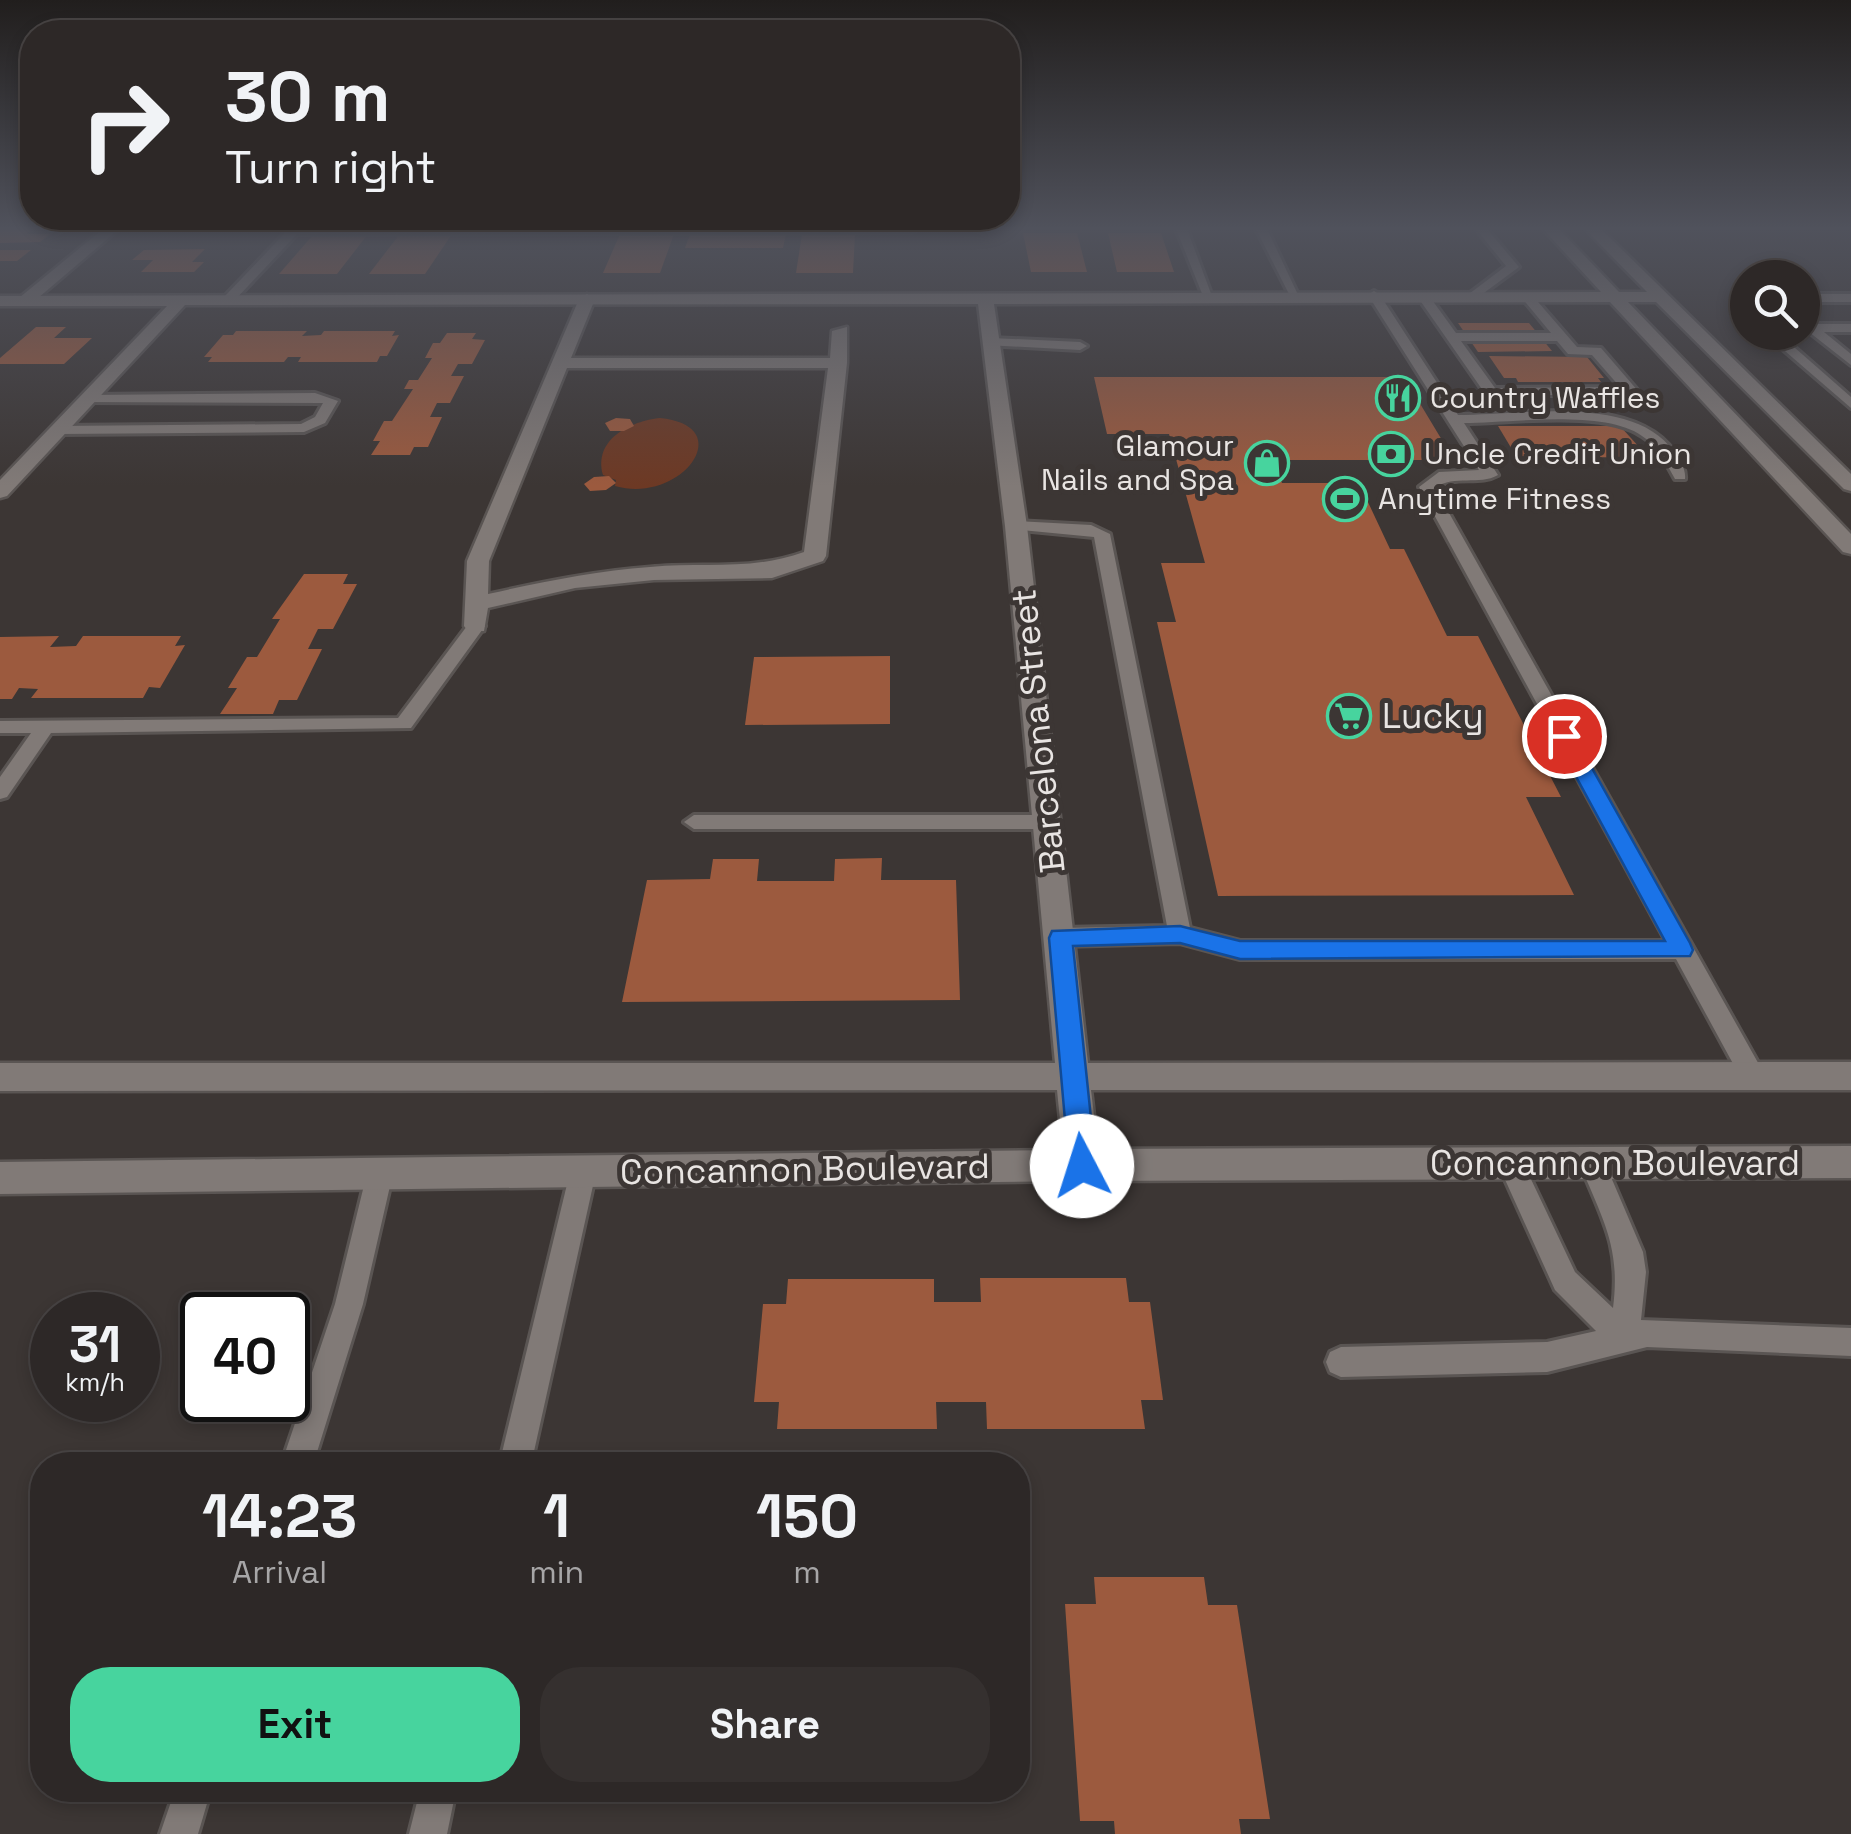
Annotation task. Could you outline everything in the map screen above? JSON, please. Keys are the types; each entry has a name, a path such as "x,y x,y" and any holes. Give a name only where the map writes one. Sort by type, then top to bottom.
{"street":[{"path":"0,492 166,315"},
{"path":"476,626 478,561 580,315"},
{"name":"Barcelona Street","path":"987,315 1016,526 1076,1078 1082,1166"},
{"path":"1631,315 1847,537"},
{"path":"1680,315 1851,486"},
{"path":"477,604 575,580 654,573 772,571 816,556 840,331"},
{"path":"560,363 838,363"},
{"path":"0,1077 1851,1076"},
{"name":"Concannon Boulevard","path":"0,1178 1851,1162"}],"lane":[{"path":"1386,315 1490,475 1444,474 1427,487 1752,1075"},
{"path":"1436,315 1491,392 1631,392 1596,350 1573,350 1542,315"},
{"path":"1820,328 1851,328"},
{"path":"1451,336 1562,337"},
{"path":"1820,338 1851,362"},
{"path":"991,342 1080,346"},
{"path":"1789,350 1851,404"},
{"path":"58,430 304,428 320,420 331,402 315,397 88,398"},
{"path":"1454,420 1630,423 1655,438 1672,456 1680,476"},
{"path":"1016,526 1102,534 1180,934"},
{"path":"0,727 404,724 476,626"},
{"path":"0,792 46,726"},
{"path":"694,822 1048,822"},
{"path":"1060,938 1180,934 1240,950 1682,950"},
{"path":"1511,1164 1565,1281 1624,1338"},
{"path":"1593,1164 1629,1252 1632,1272 1624,1338"},
{"path":"518,1452 583,1172"},
{"path":"301,1452 349,1304 380,1173"},
{"path":"1342,1362 1547,1357 1647,1333 1851,1342"},
{"path":"179,1834 189,1802"},
{"path":"428,1834 435,1802"}],"shaded area":[{"path":"660,418 684,424 696,435 698,448 692,462 661,485 639,489 615,486 616,480 603,475 601,462 609,442 637,423"}],"building":[{"path":"1458,323 1529,323 1552,351 1478,352"},
{"path":"36,327 66,327 54,338 92,338 64,364 0,364 0,358"},
{"path":"236,331 307,331 302,336 321,335 324,331 395,331 392,336 399,335 387,356 380,356 377,362 298,362 301,357 288,357 284,362 208,362 212,357 204,357 223,335"},
{"path":"447,333 476,333 472,339 485,340 472,364 458,364 451,376 464,376 450,403 437,403 430,417 442,417 428,447 414,447 410,455 371,455 380,441 373,441 384,421 392,421 413,389 404,389 409,380 418,380 432,358 425,358 433,343 440,343"},
{"path":"1489,356 1587,357 1604,378 1598,378 1601,382 1518,382 1516,378 1504,378"},
{"name":"Lucky","path":"1094,377 1404,377 1454,460 1273,460 1282,483 1359,483 1390,549 1404,549 1447,636 1478,636 1561,797 1526,797 1574,895 1218,896 1157,622 1176,622 1161,563 1205,563 1169,434 1107,434"},
{"path":"616,418 630,419 634,426 610,431 605,423"},
{"path":"1498,426 1620,426 1649,458 1516,456"},
{"path":"609,476 616,483 606,490 590,491 584,484 594,477"},
{"path":"304,574 348,574 343,584 357,584 333,629 318,629 308,649 322,649 297,700 279,700 273,714 220,714 237,688 228,688 247,657 257,657 280,619 272,619"},
{"path":"59,636 50,647 76,646 83,636 181,636 175,646 185,645 160,688 149,687 143,698 31,698 38,689 19,688 12,699 0,699 0,637"},
{"path":"890,656 890,724 745,725 754,657"},
{"path":"882,858 881,880 956,880 960,1000 622,1002 647,880 710,879 713,859 759,859 757,881 834,881 835,859"},
{"path":"980,1278 1126,1278 1129,1302 1150,1302 1163,1400 1141,1400 1145,1429 987,1429 986,1402 936,1402 937,1429 777,1429 779,1402 754,1402 763,1304 786,1304 788,1279 934,1279 934,1302 981,1302"},
{"path":"1094,1577 1204,1577 1208,1605 1237,1605 1270,1819 1239,1819 1241,1834 1115,1834 1114,1821 1080,1821 1065,1604 1096,1604"}],"place":[{"name":"Country Waffles","path":"1398,398"},
{"name":"Uncle Credit Union","path":"1391,454"},
{"name":"Glamour Nails and Spa","path":"1267,463"},
{"name":"Anytime Fitness","path":"1345,499"},
{"name":"Lucky","path":"1349,716"}],"route":[{"path":"1082,1166 1060,938 1180,934 1240,950 1682,950 1564,736"}]}
